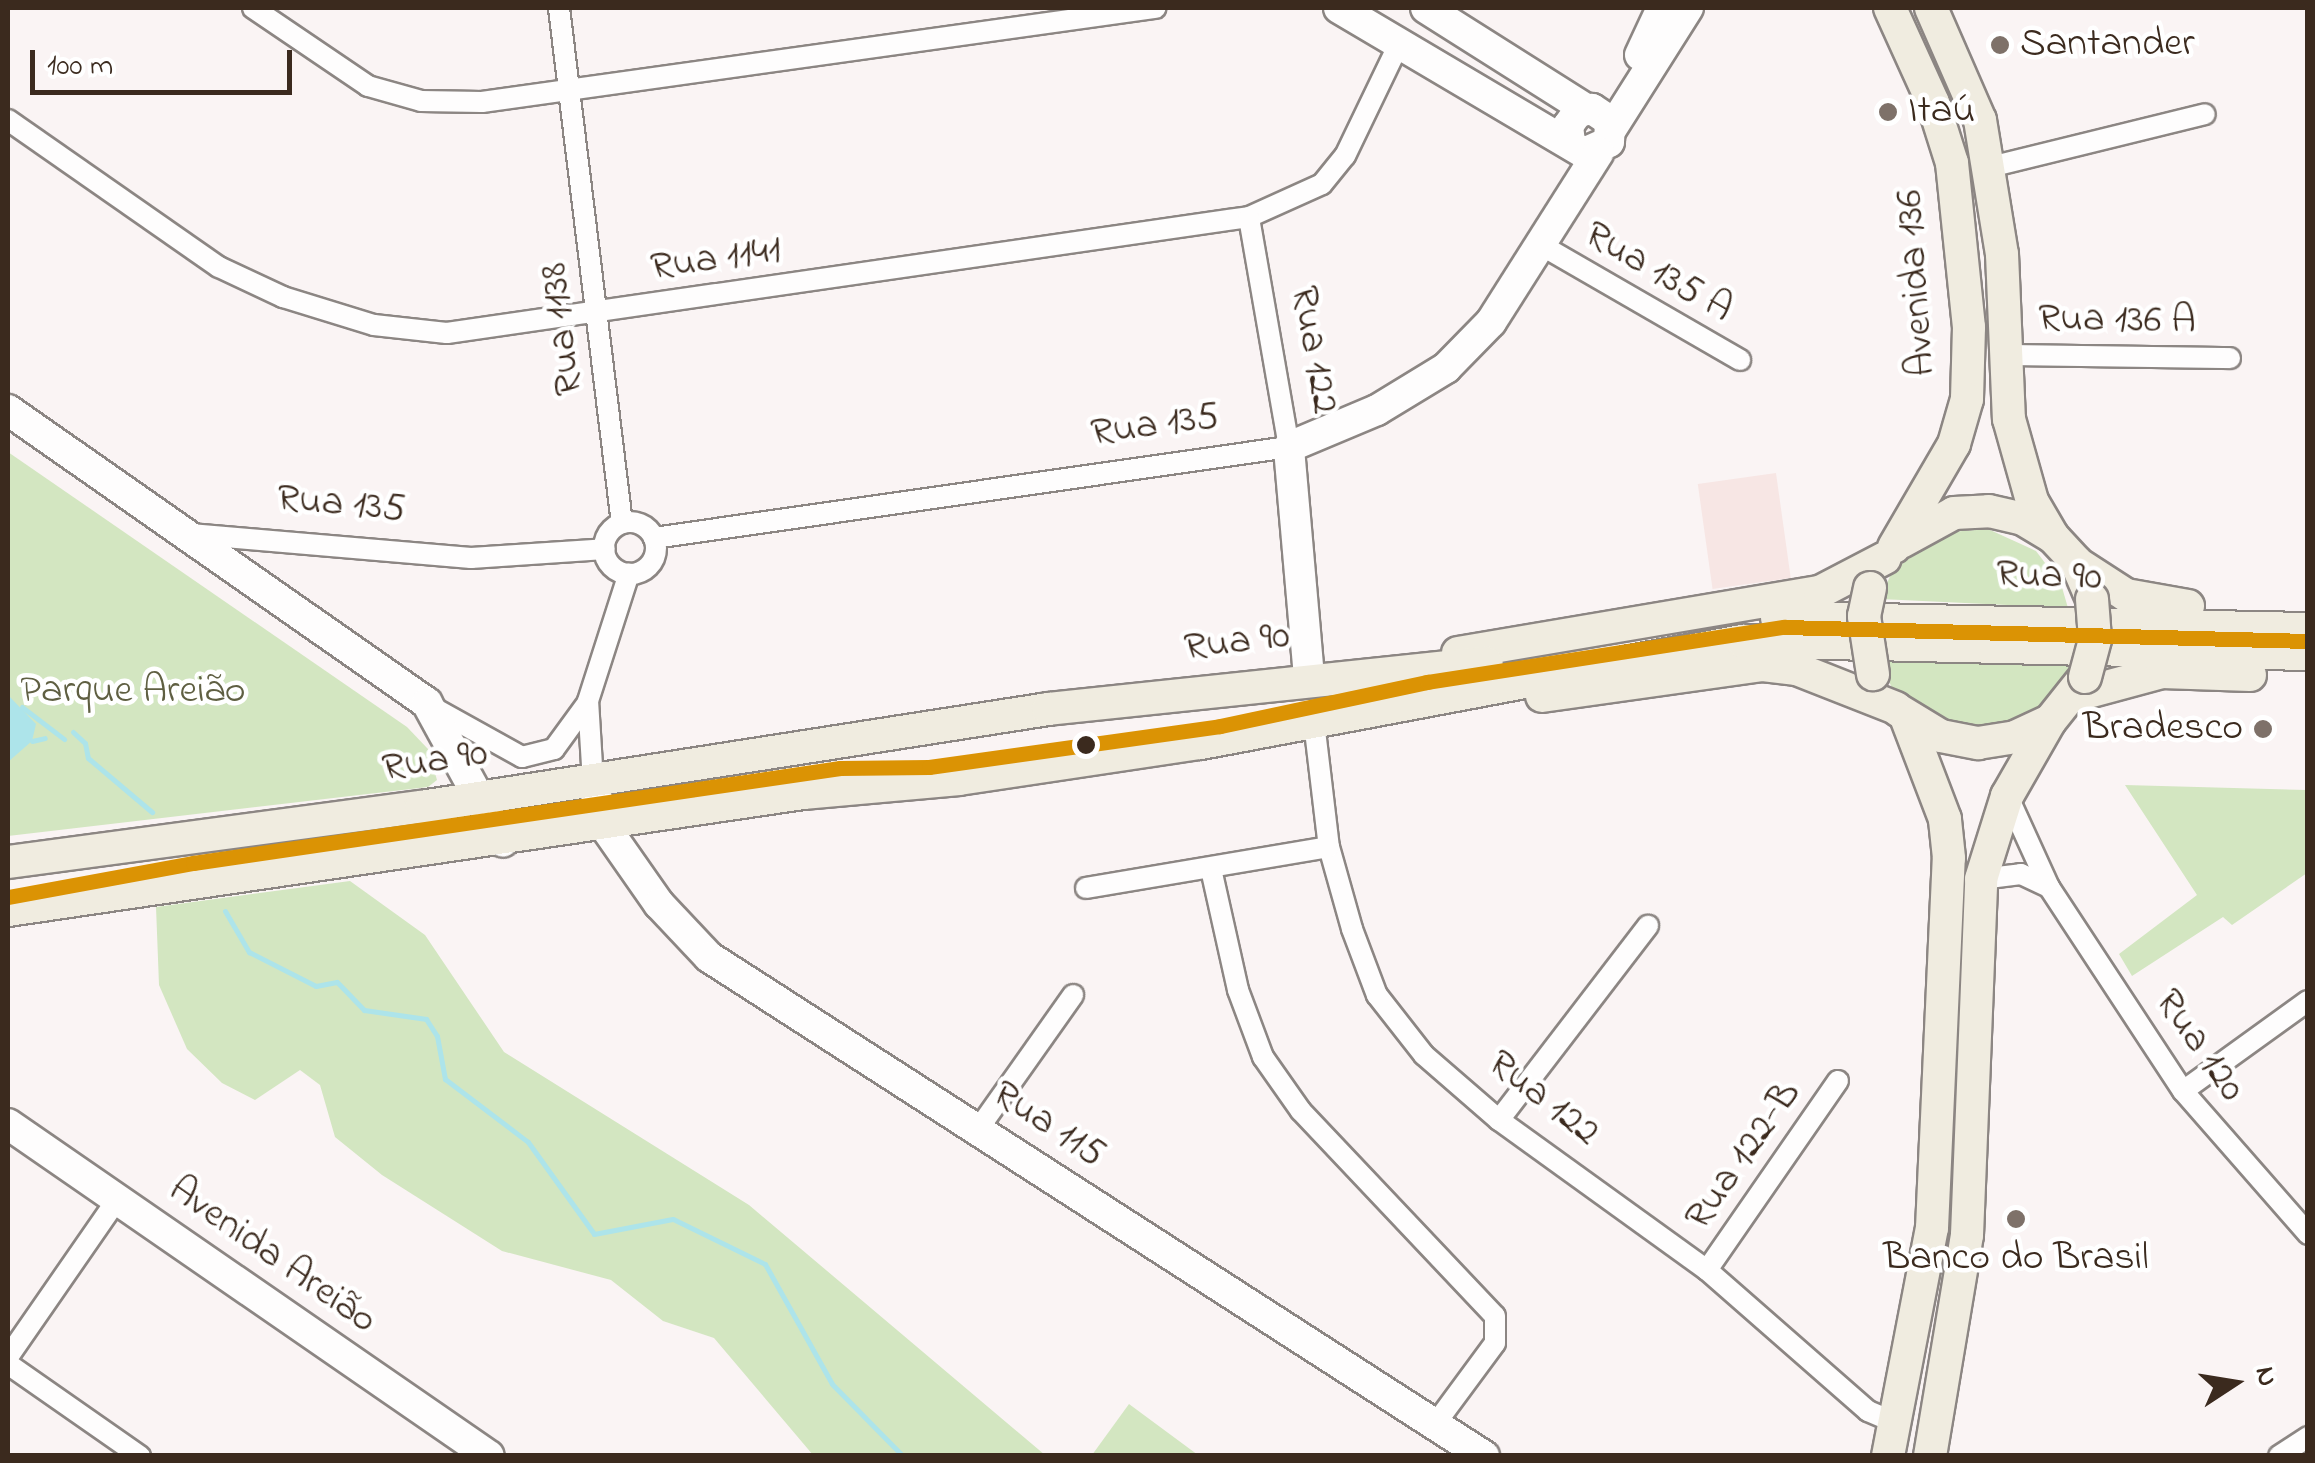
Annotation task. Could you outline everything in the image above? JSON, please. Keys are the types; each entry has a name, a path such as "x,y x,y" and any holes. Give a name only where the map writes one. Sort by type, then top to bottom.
{"main road":[{"name":"Avenida 136","path":"1883,564 1954,444 1967,399 1969,327 1952,164 1934,103 1890,8"},
{"name":"Avenida 136","path":"1931,8 1969,87 1990,166 2002,254 2003,354 2020,463 2053,537"},
{"path":"1323,676 1820,592 1883,564 1922,526 1954,513 1989,511 2023,519 2053,537 2076,562 2126,595 2163,606 2308,611"},
{"path":"1930,1456 1967,1236 1981,879 2007,796 2050,720 2079,686 2095,639 2092,599 2076,562"},
{"path":"1883,564 1864,631 1873,674 1901,713 1945,819 1949,858 1932,1228 1892,1440"},
{"name":"Rua 90","path":"8,862 478,799 1048,709 1323,676 1443,670 1738,622 1816,616 2308,628"},
{"name":"Rua 90","path":"8,910 503,842 802,793 959,778 1314,722 1388,704 1786,638 2308,654"},
{"path":"1388,704 1460,708 1762,666 1797,669 1901,713 1941,736 1978,743 2015,737 2050,720"},
{"path":"2079,686 2162,672 2308,677"}],"street":[{"path":"254,8 368,86 421,101 569,92 1155,8"},
{"name":"Rua 1138","path":"559,8 622,523"},
{"path":"1339,8 1399,44 1590,132"},
{"path":"1426,8 1590,132"},
{"name":"Rua 135","path":"654,538 1289,447 1377,410 1446,368 1491,322 1542,246 1565,200 1590,132 1633,70 1662,8"},
{"name":"Rua 135","path":"1590,132 1688,8"},
{"name":"Rua 1141","path":"8,120 219,267 283,297 374,325 446,333 1249,217 1322,184 1345,156 1399,44"},
{"path":"1990,166 2205,114"},
{"name":"Rua 122","path":"1249,217 1323,676"},
{"name":"Rua 135 A","path":"1542,246 1740,360"},
{"name":"Rua 136 A","path":"2003,354 2230,358"},
{"path":"8,410 426,703 505,752 538,756 554,748 588,701 629,573 653,560 654,538 640,523 622,523 604,549 612,565 629,573"},
{"name":"Rua 135","path":"190,534 471,558 604,549"},
{"path":"588,701 593,782 603,824"},
{"path":"426,703 503,842"},
{"name":"Rua 122","path":"1314,722 1329,848 1377,996 1424,1055 1498,1120 1708,1270 1868,1412 1892,1440"},
{"name":"Rua 120","path":"2007,796 2049,887 2183,1092 2308,1234"},
{"name":"Rua 115","path":"603,824 659,904 708,957 1484,1456"},
{"path":"1086,888 1329,848"},
{"path":"1211,870 1238,990 1264,1057 1301,1111 1488,1304 1496,1344 1436,1423"},
{"path":"1981,879 2021,874 2049,887"},
{"path":"1498,1120 1648,926"},
{"path":"978,1128 1073,995"},
{"path":"2183,1092 2308,1000"},
{"name":"Rua 122-B","path":"1708,1270 1838,1081"},
{"name":"Avenida Areião","path":"8,1124 489,1456"},
{"path":"118,1198 8,1361 140,1456"},
{"path":"2279,1456 2308,1437"}],"shaded area":[{"path":"1776,473 1791,578 1713,589 1698,484"}],"green space":[{"name":"Parque Areião","path":"8,452 407,727 428,749 437,780 428,787 8,836"},
{"path":"1988,529 2036,551 2061,584 2068,608 1880,599 1891,574 1917,550 1950,532"},
{"path":"1879,656 2069,666 2061,689 2039,715 2000,731 1964,731 1914,711 1891,686"},
{"path":"2125,785 2307,790 2307,873 2232,925 2223,917 2132,976 2119,954 2197,895"},
{"path":"350,881 425,935 504,1052 749,1205 1045,1455 813,1455 714,1338 663,1321 611,1280 502,1251 382,1175 335,1137 320,1085 300,1070 255,1100 222,1083 187,1049 159,985 156,907"},
{"path":"1129,1404 1198,1455 1092,1455"}],"water":[{"path":"8,695 36,724 32,741 8,762"}],"waterway":[{"path":"22,707 64,739"},
{"path":"73,732 85,743 88,758 152,812"},
{"path":"32,741 45,738"},
{"path":"225,911 249,952 316,986 337,982 364,1010 426,1019 437,1036 445,1079 528,1142 594,1234 673,1219 765,1264 832,1384 903,1456"}],"transit line":[{"path":"8,897 193,863 840,768 929,767 1220,726 1427,682 1784,627 2308,641"}],"place":[{"name":"Santander","path":"2000,45"},
{"name":"Itaú","path":"1888,112"},
{"name":"Bradesco","path":"2263,729"},
{"name":"Banco do Brasil","path":"2016,1219"}]}
